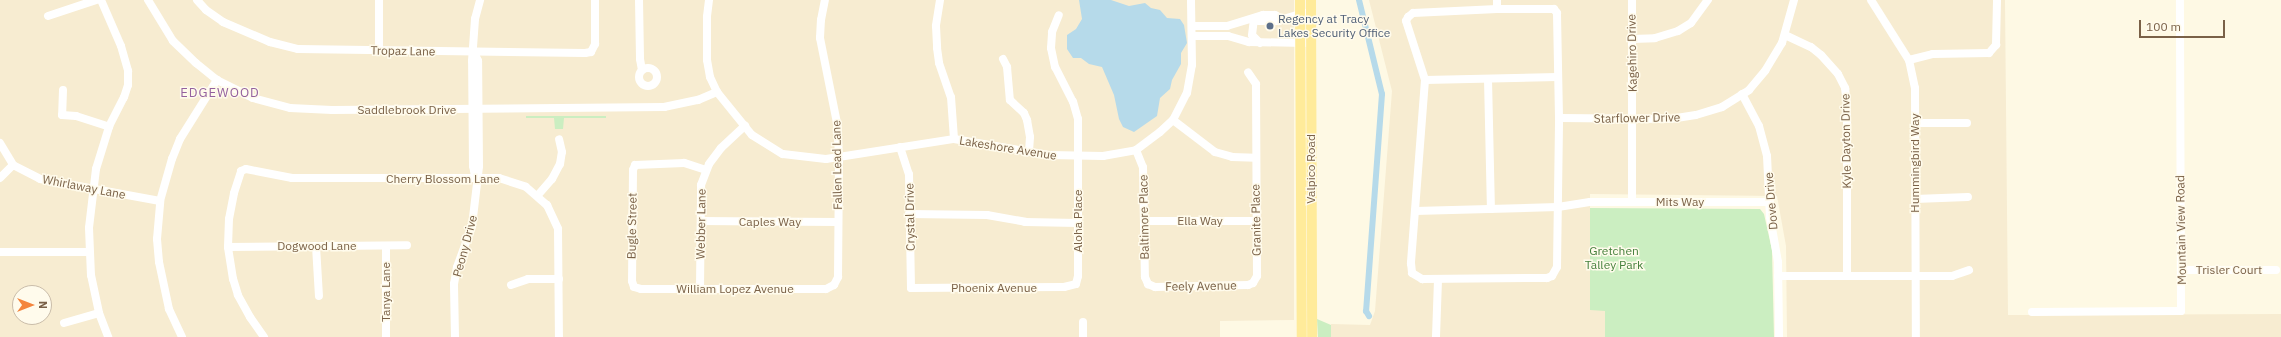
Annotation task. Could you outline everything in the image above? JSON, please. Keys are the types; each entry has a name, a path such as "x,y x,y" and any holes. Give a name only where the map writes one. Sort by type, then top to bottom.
{"main road":[{"name":"Valpico Road","path":"1300,0 1302,337"},
{"name":"Valpico Road","path":"1311,0 1312,337"}],"street":[{"path":"48,16 96,0"},
{"path":"101,0 124,52 128,71 128,85 124,97 109,127 96,170 92,190 89,252 99,313 108,337"},
{"name":"Saddlebrook Drive","path":"148,0 173,41 196,63 217,80 253,98 290,108 319,110 604,109 664,107 698,100 717,92"},
{"name":"Tropaz Lane","path":"197,0 206,10 223,22 270,42 316,51 379,50 474,52 591,52 595,44 595,0"},
{"path":"379,0 379,50"},
{"name":"Peony Drive","path":"455,337 454,284 457,267 474,216 476,179 473,166 475,109 474,52 475,19 480,0"},
{"path":"639,0 640,59 642,70"},
{"name":"Lakeshore Avenue","path":"709,0 707,17 707,60 710,77 717,92 752,135 783,154 826,158 954,139 1029,152 1079,156 1115,155 1136,150 1173,120 1187,93 1191,79 1193,31 1191,0"},
{"name":"Fallen Lead Lane","path":"825,0 821,20 820,38 837,123 839,157 838,276 834,285"},
{"path":"940,0 936,26 937,48 939,63 951,97 954,139"},
{"path":"1497,0 1497,9"},
{"name":"Kagehiro Drive","path":"1632,0 1632,202"},
{"path":"1632,39 1655,38 1678,31 1695,19 1708,0"},
{"name":"Starflower Drive","path":"1559,118 1670,119 1696,115 1722,107 1757,82 1765,71 1785,35 1794,0"},
{"name":"Hummingbird Way","path":"1871,0 1909,60 1915,88 1916,337"},
{"path":"1909,60 1926,55 1978,54 1989,53 1994,50 1997,30 1997,0"},
{"name":"Mountain View Road","path":"2032,312 2181,311 2180,0"},
{"path":"1497,9 1554,9 1557,13 1559,118 1557,267 1552,276 1547,278 1422,279 1412,273 1411,263 1425,80 1406,22 1408,16 1413,13 1497,9"},
{"path":"1193,31 1227,26 1269,15 1283,18 1311,11"},
{"name":"Aloha Place","path":"1059,15 1052,32 1051,48 1055,67 1073,102 1078,119 1078,276 1076,284"},
{"path":"1254,19 1252,35 1260,43"},
{"path":"1193,31 1228,36 1249,42 1311,43"},
{"name":"Kyle Dayton Drive","path":"1785,35 1811,47 1821,55 1838,74 1845,88 1847,104 1847,276"},
{"path":"1003,59 1007,67 1010,100 1024,112 1028,120 1030,137 1029,152"},
{"name":"Granite Place","path":"1248,72 1256,84 1255,158 1257,276 1253,282"},
{"path":"1425,80 1558,77"},
{"path":"1488,79 1491,209"},
{"path":"182,337 169,309 159,262 158,239 160,201 172,159 180,139 217,80"},
{"path":"63,90 62,115 76,116 109,127"},
{"name":"Dove Drive","path":"1742,94 1754,115 1764,140 1768,163 1772,227 1777,250 1779,337"},
{"path":"1173,120 1215,152 1232,157 1255,158"},
{"path":"1915,123 1967,123"},
{"name":"Webber Lane","path":"700,289 701,185 706,170 721,148 745,126"},
{"path":"538,195 552,179 560,164 562,152 559,139"},
{"name":"Whirlaway Lane","path":"0,143 13,165 28,175 92,190 160,201"},
{"name":"Crystal Drive","path":"900,147 909,174 911,288"},
{"name":"Baltimore Place","path":"1136,150 1143,167 1145,277 1148,284"},
{"name":"Bugle Street","path":"634,287 632,281 633,170 635,164 684,163 706,170"},
{"path":"0,178 13,165"},
{"name":"Cherry Blossom Lane","path":"228,247 229,219 234,193 241,170 246,169 292,178 499,178 516,182 538,195 551,212 558,229 560,280 559,337"},
{"path":"1915,199 1968,197"},
{"name":"Mits Way","path":"1415,211 1558,208 1590,202 1770,202"},
{"path":"910,214 987,215 1031,222 1078,223"},
{"name":"Caples Way","path":"701,221 838,222"},
{"name":"Ella Way","path":"1144,221 1256,221"},
{"name":"Dogwood Lane","path":"228,247 407,245"},
{"path":"316,246 319,296"},
{"name":"Tanya Lane","path":"386,246 386,337"},
{"path":"228,247 233,279 238,295 250,317 264,337"},
{"path":"0,252 89,252"},
{"path":"1778,276 1952,276 1970,270"},
{"name":"Trisler Court","path":"2182,270 2276,270"},
{"path":"511,285 528,279 560,280"},
{"path":"1436,337 1438,279"},
{"name":"Feely Avenue","path":"1148,284 1155,287 1248,285 1253,282"},
{"name":"Phoenix Avenue","path":"911,288 1064,288 1076,284"},
{"name":"William Lopez Avenue","path":"634,287 700,289 826,289 834,285"},
{"path":"64,322 99,313"},
{"path":"1083,322 1083,337"}],"shaded area":[{"path":"0,0 1294,0 1294,320 1220,321 1220,337 0,337"},
{"path":"1369,0 2005,0 2008,315 2281,314 2281,337 1787,337 1786,246 1777,196 1590,194 1590,310 1605,310 1605,337 1329,337 1331,324 1370,325 1375,311 1392,91"}],"green space":[{"path":"526,116 606,116 606,118 564,118 563,129 555,129 554,118 526,118"},
{"name":"Gretchen Talley Park","path":"1590,208 1760,209 1764,214 1772,250 1774,337 1605,337 1605,311 1590,310"},
{"path":"1317,319 1331,325 1331,337 1318,337"}],"water":[{"path":"1079,0 1111,0 1129,6 1145,3 1151,8 1160,10 1167,18 1180,19 1184,25 1187,43 1181,53 1181,64 1172,80 1170,89 1160,98 1157,116 1134,132 1123,127 1119,119 1114,95 1102,67 1089,64 1081,58 1073,58 1067,49 1067,35 1076,29 1082,19"}],"waterway":[{"path":"1359,0 1382,94 1366,311 1369,316"}],"place":[{"name":"Regency at Tracy Lakes Security Office","path":"1270,26"}],"district":[{"name":"EDGEWOOD","path":"220,93"}]}
